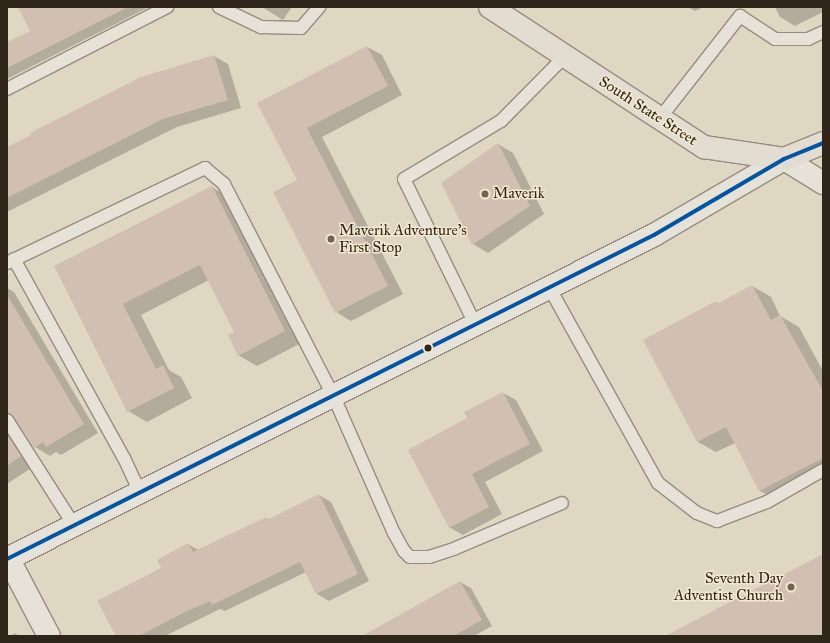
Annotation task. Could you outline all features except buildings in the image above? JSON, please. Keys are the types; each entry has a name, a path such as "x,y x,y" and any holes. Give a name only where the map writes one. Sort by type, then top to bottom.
{"main road":[{"name":"South State Street","path":"490,7 704,147 784,159"},
{"path":"784,159 823,143"}],"street":[{"path":"49,636 8,558 654,234 784,159 823,183"}],"lane":[{"path":"7,89 167,7"},
{"path":"219,7 261,27 301,28 319,7"},
{"path":"660,118 740,16 775,39 808,39 823,32"},
{"path":"475,324 404,179 501,121 565,56"},
{"path":"140,492 124,458 10,261 205,168 224,184 333,395 394,533 404,551 410,557 429,557 456,548 562,504"},
{"path":"549,287 658,483 697,513 717,521 767,502 823,470"},
{"path":"7,420 74,525"}],"transit line":[{"path":"7,559 654,235 784,159 823,143"}],"place":[{"name":"Maverik","path":"485,194"},
{"name":"Maverik Adventure's First Stop","path":"331,239"},
{"name":"Seventh Day Adventist Church","path":"791,587"}]}
